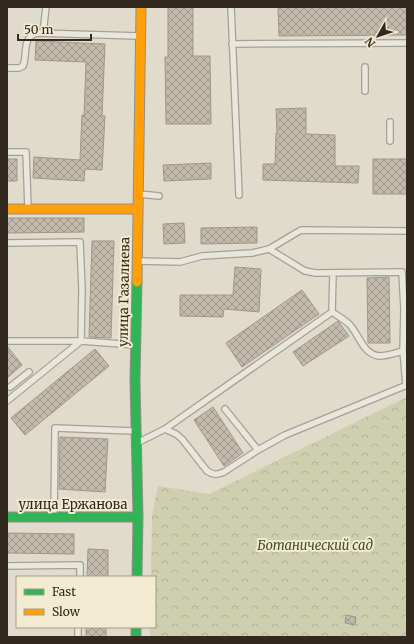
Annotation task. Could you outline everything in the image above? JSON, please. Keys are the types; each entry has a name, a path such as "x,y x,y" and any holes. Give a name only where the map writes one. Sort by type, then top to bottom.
{"main road":[{"name":"улица Газалиева","path":"137,576 138,517 136,345 141,7"},
{"path":"7,208 138,209"},
{"name":"улица Ержанова","path":"7,517 138,517"}],"lane":[{"path":"43,33 46,7"},
{"path":"230,7 239,195"},
{"path":"7,68 19,68 23,66 25,61 26,43 33,34 37,33 141,36"},
{"path":"232,44 407,43"},
{"path":"365,67 365,91"},
{"path":"390,122 390,141"},
{"path":"7,152 26,152 28,209"},
{"path":"138,193 159,196"},
{"path":"137,261 180,262 202,256 252,253 269,249 301,230 407,230"},
{"path":"7,243 80,242 82,288 81,341 7,401"},
{"path":"165,429 176,434 182,439 207,470 212,474 218,474 224,472 258,450 286,435 407,385 403,351 406,323 402,272 316,273 305,271 269,249"},
{"path":"332,312 333,273"},
{"path":"332,312 350,325 365,348 374,355 388,355 403,351"},
{"path":"137,443 165,429 332,312"},
{"path":"7,340 81,341 136,345"},
{"path":"16,394 9,389 29,372"},
{"path":"225,408 258,450"},
{"path":"54,517 55,428 136,431"},
{"path":"7,566 80,565 80,576"}],"green space":[{"name":"Ботанический сад","path":"407,397 407,637 150,637 150,628 156,628 156,576 151,576 152,515 158,486 209,494"}],"building":[{"path":"168,7 193,7 193,56 210,56 211,124 166,124 165,57 168,57"},
{"path":"278,7 407,7 407,35 279,36"},
{"path":"36,41 105,44 102,116 105,116 102,170 85,169 84,181 33,178 34,157 80,160 82,115 84,115 86,62 35,60"},
{"path":"306,108 306,134 335,135 335,166 359,166 358,183 263,180 263,164 275,164 277,133 276,109"},
{"path":"7,159 17,159 17,181 7,181"},
{"path":"373,159 407,159 407,194 373,194"},
{"path":"211,163 211,179 164,181 163,165"},
{"path":"7,218 84,218 84,232 7,233"},
{"path":"184,223 185,243 164,244 163,224"},
{"path":"257,227 257,243 201,244 201,228"},
{"path":"92,241 114,241 111,338 89,337"},
{"path":"235,267 261,269 259,312 224,309 223,317 180,316 180,295 233,295"},
{"path":"389,277 390,343 368,343 367,278"},
{"path":"302,290 319,314 242,367 226,343"},
{"path":"338,321 349,336 303,366 293,352"},
{"path":"7,346 22,365 7,378"},
{"path":"95,349 109,366 25,435 11,418"},
{"path":"213,407 243,453 224,466 194,420"},
{"path":"60,437 108,439 105,492 59,489"},
{"path":"7,533 74,534 74,554 7,553"},
{"path":"88,549 108,550 108,576 87,576"},
{"path":"346,615 356,617 355,625 345,623"},
{"path":"86,628 106,628 106,637 86,637"}],"traffic: fast":[{"path":"137,282 135,380 138,517 137,576"},
{"path":"7,517 138,517"},
{"path":"136,628 136,637"}],"traffic: slow":[{"path":"137,282 141,7"},
{"path":"7,209 138,209"}]}
